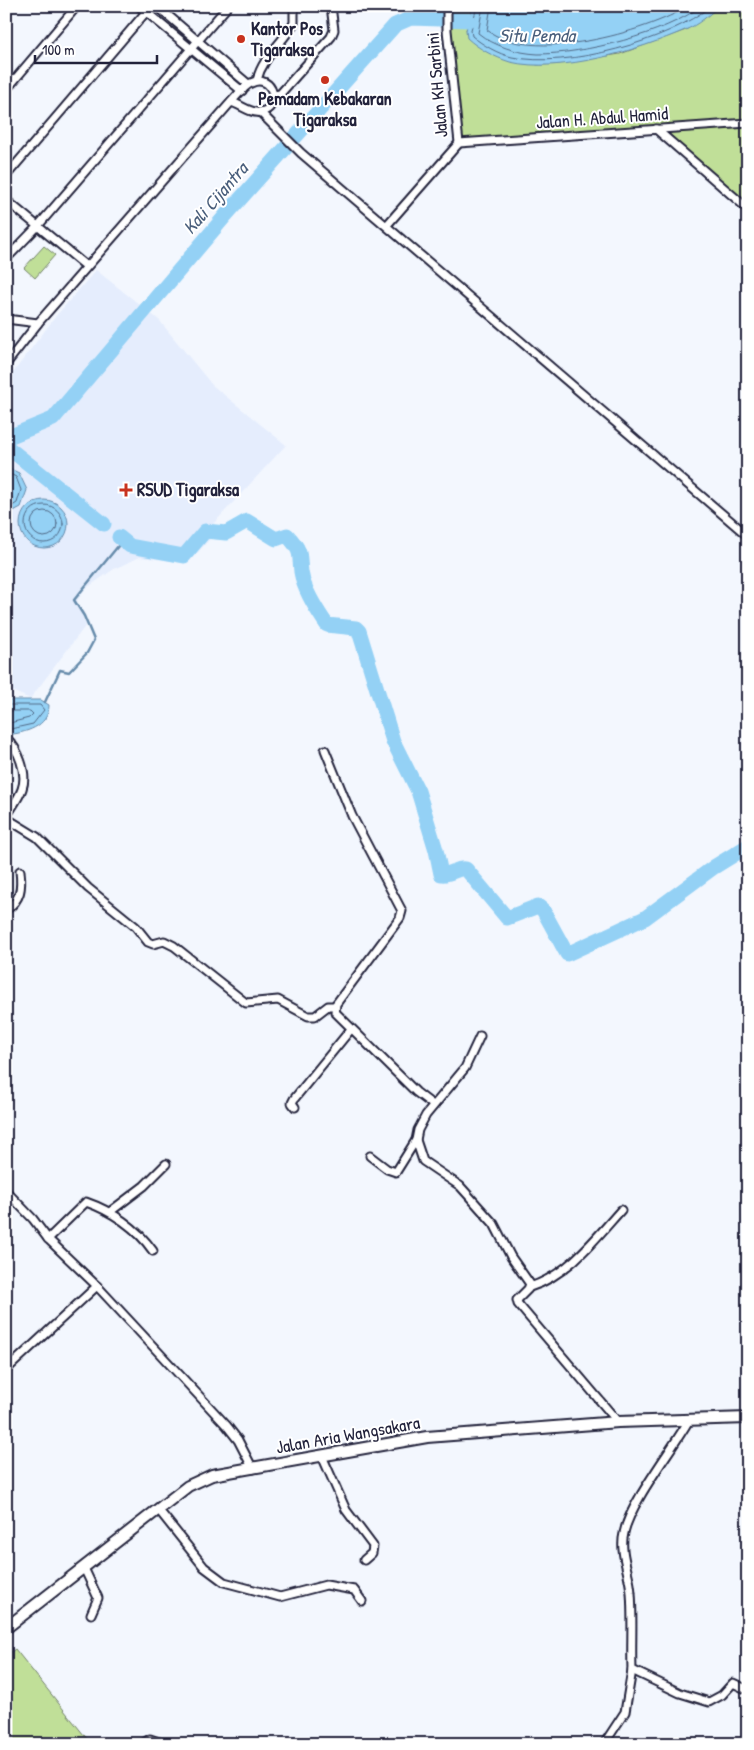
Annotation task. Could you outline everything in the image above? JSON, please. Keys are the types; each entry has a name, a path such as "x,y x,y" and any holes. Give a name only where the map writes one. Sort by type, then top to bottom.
{"street":[{"path":"6,90 77,6"},
{"path":"139,6 242,91"},
{"path":"157,6 248,84"},
{"path":"6,259 37,227 228,6"},
{"path":"257,80 259,70 267,57 293,26 294,6"},
{"path":"274,95 280,94 331,38 334,30 331,6"},
{"name":"Jalan KH Sarbini","path":"387,225 459,144 447,30 447,6"},
{"path":"6,176 146,12"},
{"path":"6,364 86,266 231,102 248,84 257,80 265,82 271,87 274,95 272,103 267,109 260,112 252,111 231,102"},
{"path":"260,112 296,149 747,533"},
{"name":"Jalan H. Abdul Hamid","path":"459,144 748,122"},
{"path":"656,129 748,209"},
{"path":"6,200 86,266"},
{"path":"6,319 38,323"},
{"path":"6,738 14,745 24,773 23,788 6,817 37,837 88,888 136,927 148,942 153,944 164,941 174,946 246,1003 278,1000 308,1016 315,1016 328,1006 335,1006"},
{"path":"325,750 352,816 402,911 400,918 335,1006 336,1015 416,1092 433,1105"},
{"path":"6,910 14,905 19,896 22,887 20,871"},
{"path":"295,1107 292,1103 294,1098 350,1029"},
{"path":"370,1156 387,1170 396,1172 416,1140 418,1130 433,1105 465,1068 480,1036"},
{"path":"416,1140 423,1161 460,1186 494,1224 530,1287"},
{"path":"111,1211 144,1186 166,1164"},
{"path":"6,1191 33,1219 48,1239 97,1286 227,1426 238,1440 253,1469"},
{"path":"48,1239 86,1202 111,1211 141,1236 153,1251"},
{"path":"618,1422 518,1304 517,1300 530,1287 541,1283 580,1254 621,1210"},
{"path":"6,1370 97,1286"},
{"name":"Jalan Aria Wangsakara","path":"6,1628 158,1509 200,1479 212,1474 253,1469 427,1437 618,1422 748,1418"},
{"path":"604,1744 625,1712 632,1670 631,1592 624,1563 623,1535 626,1522 689,1420"},
{"path":"322,1456 346,1510 373,1546 372,1553 364,1560"},
{"path":"158,1509 204,1567 224,1582 280,1597 331,1585 354,1590 362,1600"},
{"path":"84,1568 98,1598 91,1614"},
{"path":"632,1670 680,1693 709,1702 722,1695 733,1684 748,1690"},
{"path":"142,1744 150,1739 165,1744"}],"shaded area":[{"name":"RSUD Tigaraksa","path":"96,270 159,320 212,385 286,445 204,534 210,539 188,563 140,557 114,569 84,590 77,601 86,625 30,699 10,690 6,683 6,382 56,316"}],"green space":[{"path":"448,6 473,6 466,30 537,65 558,64 620,54 686,30 719,6 748,6 748,210 656,129 459,143"},
{"path":"44,246 55,255 35,278 24,268"},
{"path":"15,1649 88,1740 83,1744 6,1744 6,1656"}],"water":[{"name":"Situ Pemda","path":"473,6 719,6 690,28 623,52 575,62 530,65 498,58 467,38 466,30"},
{"path":"6,467 19,473 27,490 21,507 6,515"},
{"path":"39,500 49,500 58,504 64,510 67,515 67,533 58,544 49,548 39,548 30,544 24,538 20,529 20,519 24,510 30,504"},
{"path":"6,700 41,700 49,705 48,713 45,719 35,728 21,733 6,735"}],"waterway":[{"name":"Kali Cijantra","path":"6,438 53,419 226,215 395,25 411,18 468,20"},
{"path":"6,446 104,524"},
{"path":"119,537 130,546 184,556 205,531 226,533 247,521 276,539 287,535 299,553 303,581 327,625 356,628 359,631 393,741 418,791 436,850 441,874 466,869 507,918 538,906 543,910 567,954 645,918 714,867 748,846"},
{"path":"45,702 60,670 69,672 87,653 94,640 84,616 74,600 123,540"}],"place":[{"name":"Kantor Pos Tigaraksa","path":"241,39"},
{"name":"Pemadam Kebakaran Tigaraksa","path":"325,80"},
{"name":"RSUD Tigaraksa","path":"126,490"}]}
